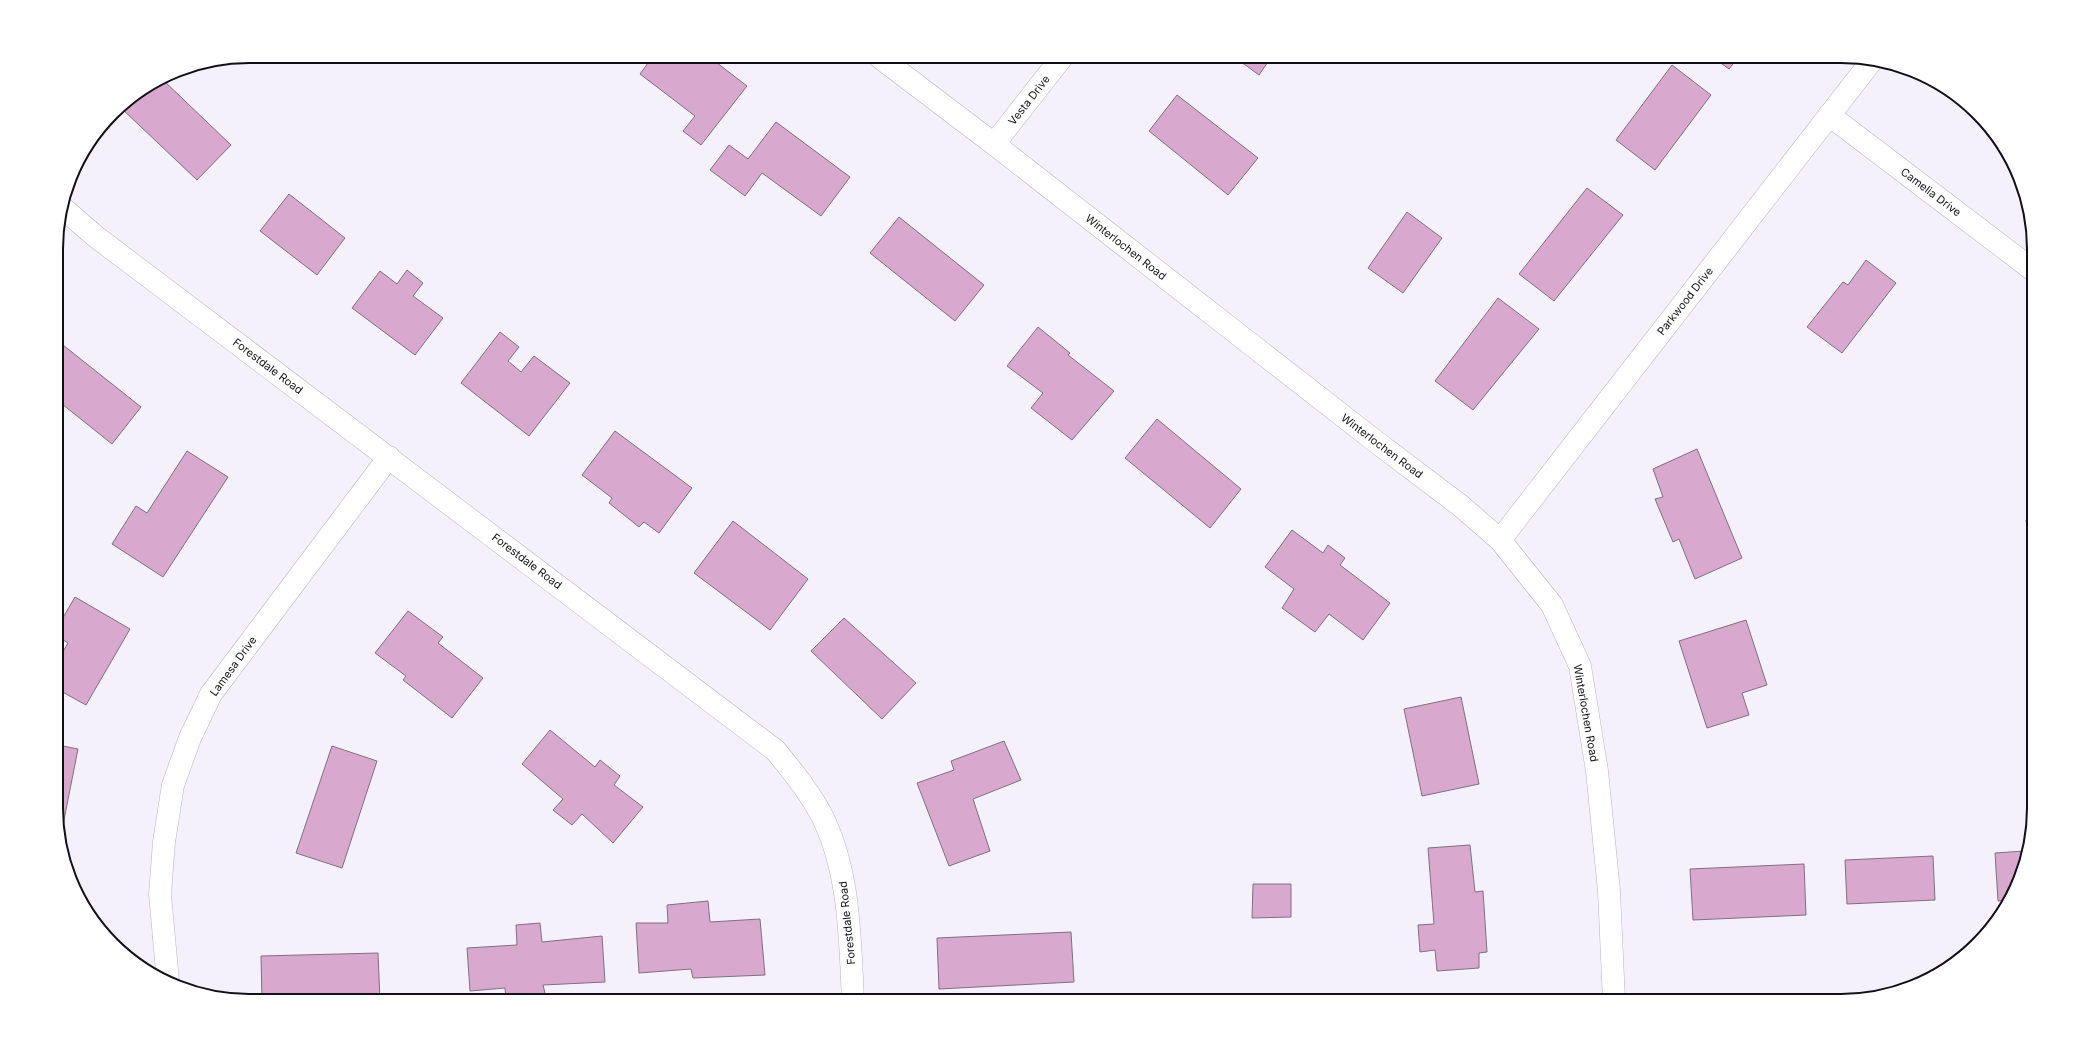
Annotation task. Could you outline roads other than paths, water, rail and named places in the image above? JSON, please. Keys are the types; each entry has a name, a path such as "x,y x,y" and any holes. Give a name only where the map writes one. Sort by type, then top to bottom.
{"street":[{"name":"Winterlochen Road","path":"887,63 994,144 1375,441 1462,506 1500,540 1552,605 1580,666 1597,772 1609,891 1614,994"},
{"name":"Vesta Drive","path":"994,144 1058,63"},
{"name":"Parkwood Drive","path":"1500,540 1868,66"},
{"name":"Camelia Drive","path":"1829,115 2027,266"},
{"name":"Forestdale Road","path":"67,211 95,236 389,457 774,750 803,784 821,814 834,847 845,889 852,994"},
{"name":"Lamesa Drive","path":"167,975 160,894 164,842 173,785 190,738 211,694 389,457"}]}
